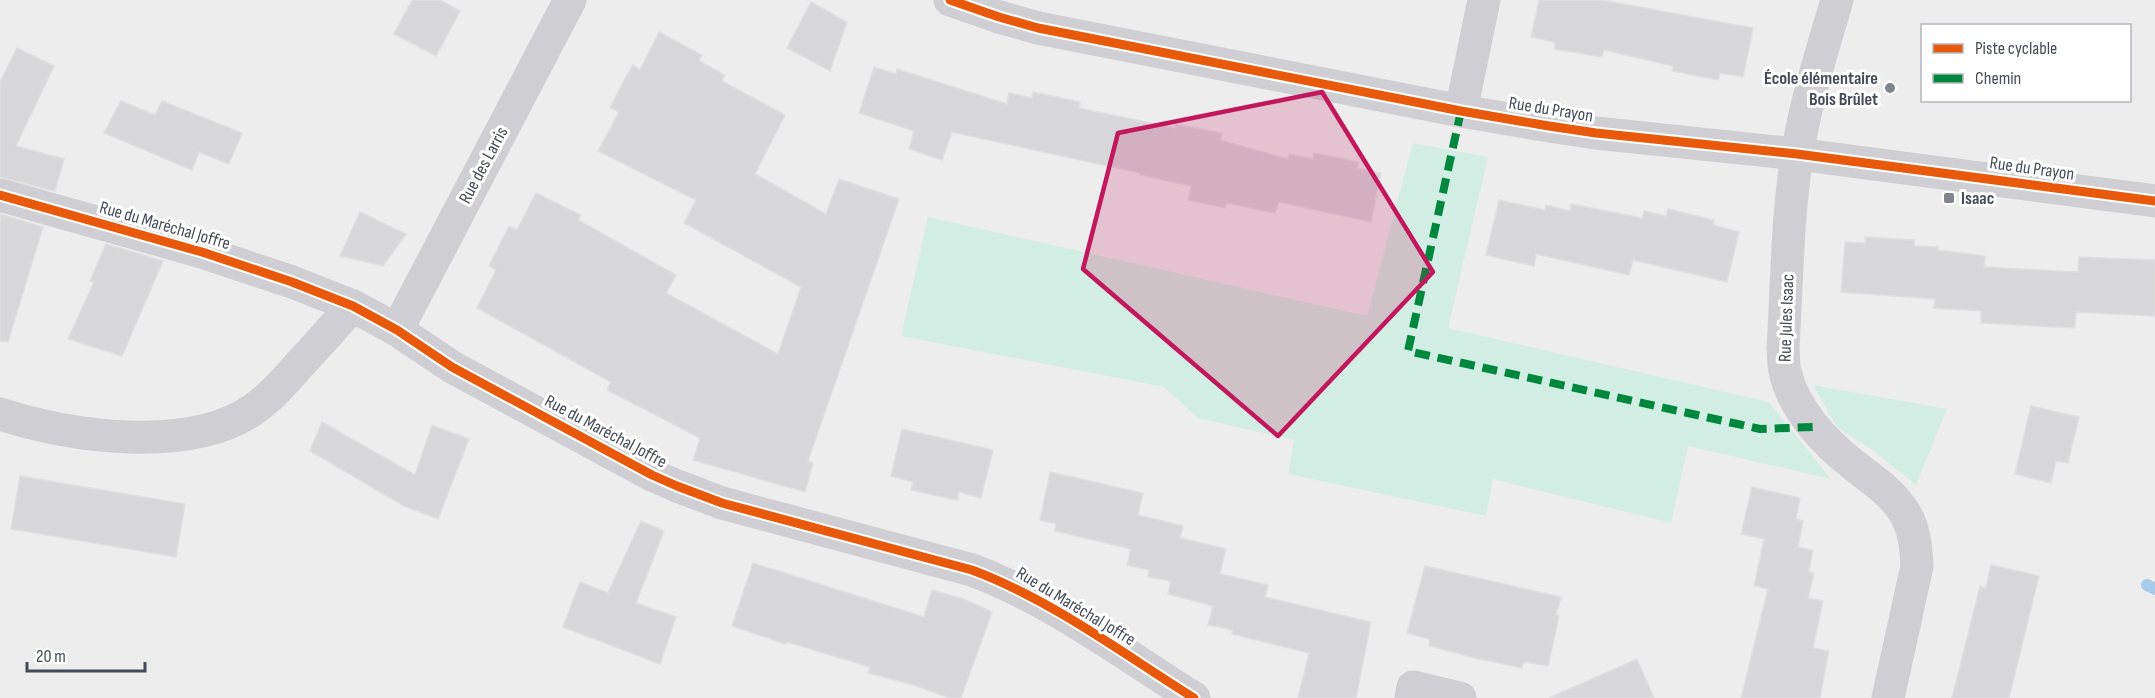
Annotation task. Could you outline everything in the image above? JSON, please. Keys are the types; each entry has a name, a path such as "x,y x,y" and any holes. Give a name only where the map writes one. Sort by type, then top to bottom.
{"street":[{"name":"Rue des Larris","path":"397,330 570,0"},
{"name":"Rue du Prayon","path":"950,0 1038,28 1461,111 1596,133 1797,154 2155,201"},
{"path":"1461,111 1485,0"},
{"name":"Rue Jules Isaac","path":"1837,0 1810,93 1797,154 1792,191 1783,348 1785,371 1792,391 1814,427 1851,463 1894,499 1904,510 1911,526 1916,545 1917,566 1888,698"},
{"name":"Rue du Maréchal Joffre","path":"0,195 202,252 292,282 353,306 397,330 452,367 677,486 722,503 972,570 1008,584 1194,698"},
{"path":"0,414 59,430 138,437 195,433 232,421 252,411 271,396 353,306"},
{"path":"1411,698 1413,687 1460,698"}],"highlighted area":[{"path":"1322,92 1433,272 1278,436 1083,269 1118,133"}],"green space":[{"path":"1413,143 1488,157 1448,328 1769,402 1831,479 1688,446 1671,523 1493,479 1486,516 1288,474 1294,440 1198,418 1164,387 901,336 928,217 1367,316"},
{"path":"1813,385 1947,409 1916,485 1875,452 1837,427"}],"building":[{"path":"412,0 440,0 460,11 436,56 394,34"},
{"path":"1539,0 1602,0 1753,28 1743,77 1720,73 1718,80 1672,71 1673,66 1604,50 1602,57 1554,49 1555,42 1531,37"},
{"path":"811,2 847,22 830,71 787,48"},
{"path":"659,32 702,55 699,61 725,75 722,81 785,115 755,174 826,214 839,179 899,199 808,461 813,463 805,492 693,460 700,438 607,390 611,382 477,308 496,270 489,266 509,226 517,230 536,193 581,215 578,220 676,275 666,293 778,354 801,287 684,223 696,200 598,151 619,112 610,108 624,80 633,65 640,70"},
{"path":"17,48 54,66 16,146 64,159 55,191 0,177 0,82"},
{"path":"874,67 896,74 897,69 1007,104 1009,93 1032,98 1033,92 1080,102 1079,108 1175,128 1175,124 1222,133 1220,140 1288,159 1289,154 1313,159 1314,153 1359,162 1357,168 1381,173 1371,222 1279,202 1275,213 1227,203 1225,208 1188,200 1191,186 952,132 942,160 909,149 914,131 859,113"},
{"path":"121,101 155,115 162,101 242,133 229,164 199,152 192,170 104,133"},
{"path":"1499,200 1545,210 1546,205 1570,211 1571,204 1642,218 1644,211 1666,216 1668,209 1714,220 1713,225 1739,232 1727,282 1633,260 1629,275 1536,254 1534,266 1486,255"},
{"path":"360,212 406,234 383,266 340,256"},
{"path":"0,214 43,227 8,342 0,341"},
{"path":"1865,237 1914,240 1915,246 1938,247 1938,250 1985,256 1984,267 2078,272 2079,257 2155,260 2155,316 2076,312 2075,328 1981,323 1981,311 1934,308 1935,299 1841,292 1845,242 1865,243"},
{"path":"106,244 163,261 122,356 68,339 94,282 90,281"},
{"path":"2031,406 2079,417 2068,463 2056,461 2051,483 2015,474"},
{"path":"322,422 415,475 432,425 469,439 438,519 402,505 310,451"},
{"path":"902,429 993,450 981,498 959,492 957,500 911,490 913,482 891,476"},
{"path":"1050,472 1143,493 1138,515 1183,526 1180,538 1226,549 1220,574 1268,585 1265,597 1371,622 1356,698 1298,698 1309,653 1232,634 1233,630 1208,625 1213,606 1168,594 1171,581 1148,577 1149,570 1127,565 1131,549 1055,531 1056,524 1040,520"},
{"path":"20,476 185,504 176,557 11,529"},
{"path":"1752,487 1800,498 1796,519 1803,521 1798,547 1813,550 1809,572 1814,573 1808,598 1823,601 1813,648 1829,651 1820,698 1741,698 1768,589 1754,586 1764,539 1741,534"},
{"path":"641,521 664,531 636,603 676,617 660,664 563,627 580,582 608,593"},
{"path":"753,563 924,617 932,590 964,599 992,612 961,698 950,698 868,673 870,667 787,642 786,644 732,626"},
{"path":"1991,565 2039,576 2009,698 1952,698 1980,586 1986,588"},
{"path":"1425,566 1561,597 1548,666 1524,662 1522,668 1475,658 1429,646 1430,639 1407,633"},
{"path":"1637,659 1654,698 1549,698"}],"waterway":[{"path":"2147,585 2155,589"}],"marked path":[{"path":"1461,111 1408,351 1760,429 1814,427"}],"cycle path":[{"path":"950,0 1038,28 1461,111 1549,126 1797,154 2155,201"},
{"path":"0,195 202,252 292,282 353,306 397,330 452,367 652,475 722,503 972,570 1002,582 1058,612 1194,698"}],"place":[{"name":"École élémentaire Bois Brûlet","path":"1890,88"},
{"name":"Isaac","path":"1949,198"}]}
